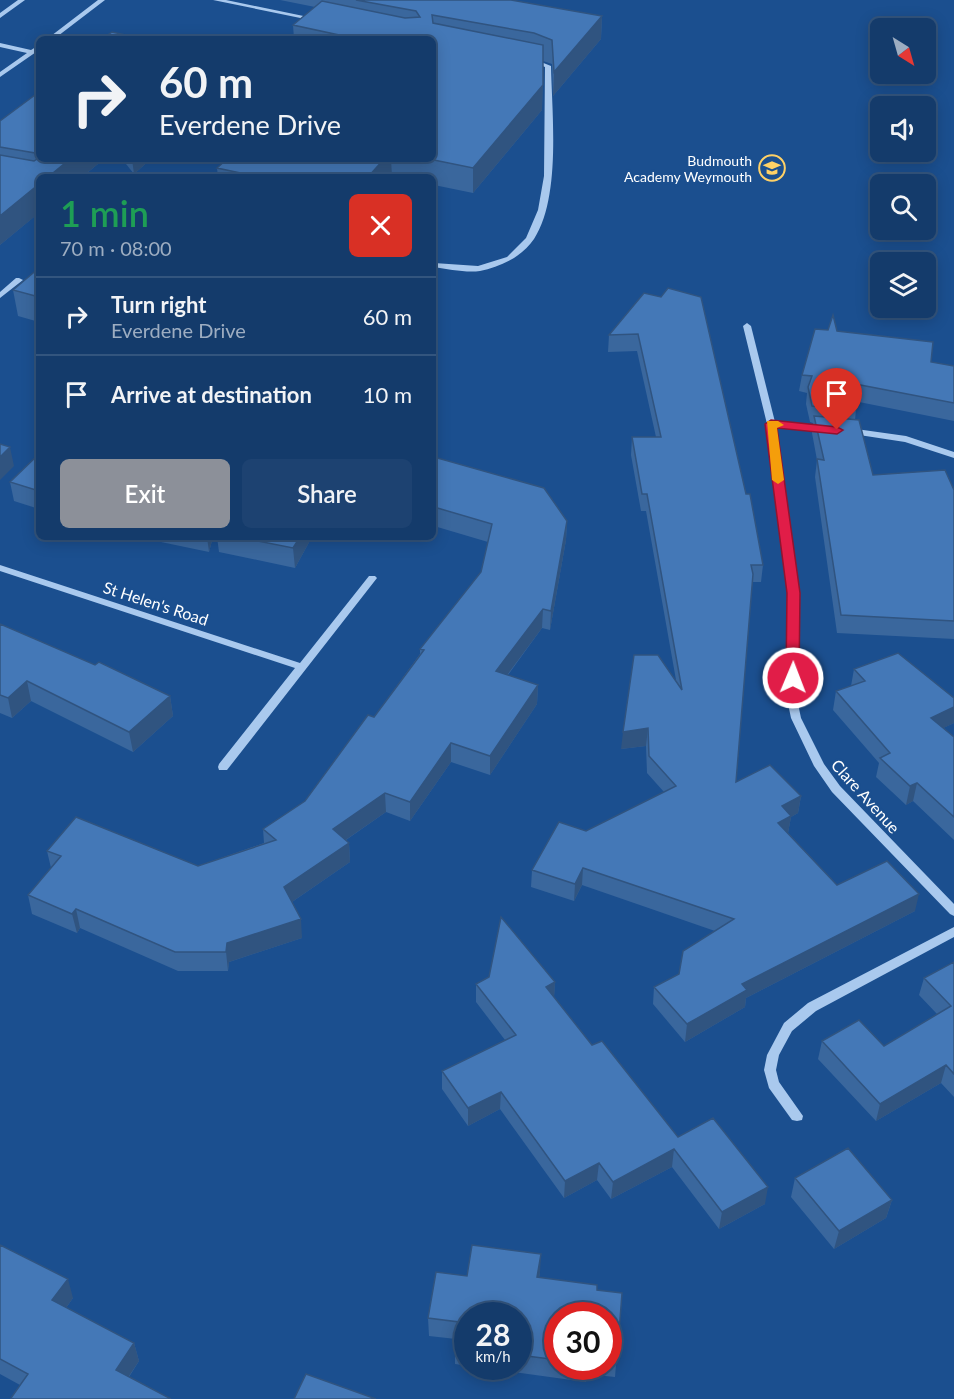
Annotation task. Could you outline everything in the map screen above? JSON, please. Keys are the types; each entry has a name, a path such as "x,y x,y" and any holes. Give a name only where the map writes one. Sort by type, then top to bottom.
{"street":[{"path":"0,16 22,0"},
{"path":"54,36 102,0"},
{"path":"216,0 327,22"},
{"path":"0,45 36,49"},
{"path":"0,75 36,49"},
{"path":"436,265 476,271 503,264 513,258 538,226 547,199 548,66 522,58"},
{"path":"0,296 19,280"},
{"name":"Clare Avenue","path":"747,326 771,424 794,593 792,699 796,718 819,766 836,789 954,911"},
{"path":"771,424 906,439 954,455"},
{"name":"St Helen's Road","path":"0,568 302,667"},
{"path":"223,767 372,578"},
{"path":"797,1116 773,1084 770,1070 773,1055 788,1028 812,1006 954,932"}],"building":[{"path":"356,0 511,0 602,16 554,72 552,40 534,33 432,15 433,23 543,45 543,85 473,168 436,160 436,36 344,36 293,25 322,1 405,18 420,17 416,11"},
{"path":"112,32 130,36 106,36"},
{"path":"36,94 36,156 35,153 0,147 0,121"},
{"path":"0,155 34,161 66,162 52,174 36,174 36,186 0,216"},
{"path":"224,162 381,162 371,174 245,174 217,168"},
{"path":"36,271 36,296 13,290"},
{"path":"668,288 701,297 746,494 750,494 763,565 751,565 753,574 736,782 770,765 801,796 782,806 791,816 778,823 837,885 887,861 919,894 742,984 747,990 687,1024 654,987 679,974 683,951 734,919 583,868 575,884 532,870 559,822 586,831 676,786 649,756 648,728 623,732 634,655 658,655 682,690 647,494 642,494 632,437 661,437 638,334 609,335 644,293 661,297"},
{"path":"833,315 837,331 933,342 931,362 954,366 954,403 850,383 856,410 812,406 808,387 812,376 802,375 815,329 828,330"},
{"path":"814,416 859,420 873,475 945,470 954,490 954,621 841,615 817,459 824,460"},
{"path":"0,444 10,447 0,457"},
{"path":"36,457 36,490 10,482"},
{"path":"436,458 544,488 567,521 551,611 543,609 496,671 538,685 490,756 451,743 410,802 385,793 333,829 349,843 284,887 301,919 227,943 226,952 175,952 76,909 72,914 28,895 61,856 47,851 76,817 198,866 276,840 263,829 305,801 368,715 374,717 424,650 420,649 481,572 492,524 436,508"},
{"path":"253,540 298,540 293,548"},
{"path":"0,624 95,665 99,662 170,696 129,732 27,681 8,698 0,695"},
{"path":"898,653 954,698 954,707 931,718 954,737 954,817 917,783 910,786 880,758 890,753 836,691 865,681 854,669"},
{"path":"501,917 555,982 546,987 592,1045 602,1041 678,1137 713,1118 768,1187 722,1212 674,1149 613,1182 599,1163 565,1181 501,1092 468,1108 442,1071 516,1035 476,984 489,977"},
{"path":"954,962 954,1074 946,1065 880,1104 822,1041 859,1020 884,1046 951,1006 924,978"},
{"path":"848,1148 892,1200 839,1231 795,1178"},
{"path":"0,1245 68,1279 52,1300 134,1343 116,1370 171,1399 11,1398 28,1374 0,1359"},
{"path":"472,1245 541,1254 537,1277 597,1285 597,1290 622,1293 621,1302 544,1302 544,1358 532,1357 532,1302 454,1302 454,1321 428,1318 436,1272 467,1276"},
{"path":"306,1374 376,1399 294,1399"}],"slow traffic":[{"path":"778,425 771,424 778,480"}],"place":[{"name":"Budmouth Academy Weymouth","path":"772,168"}],"route":[{"path":"793,678 794,593 771,424 837,430"}]}
